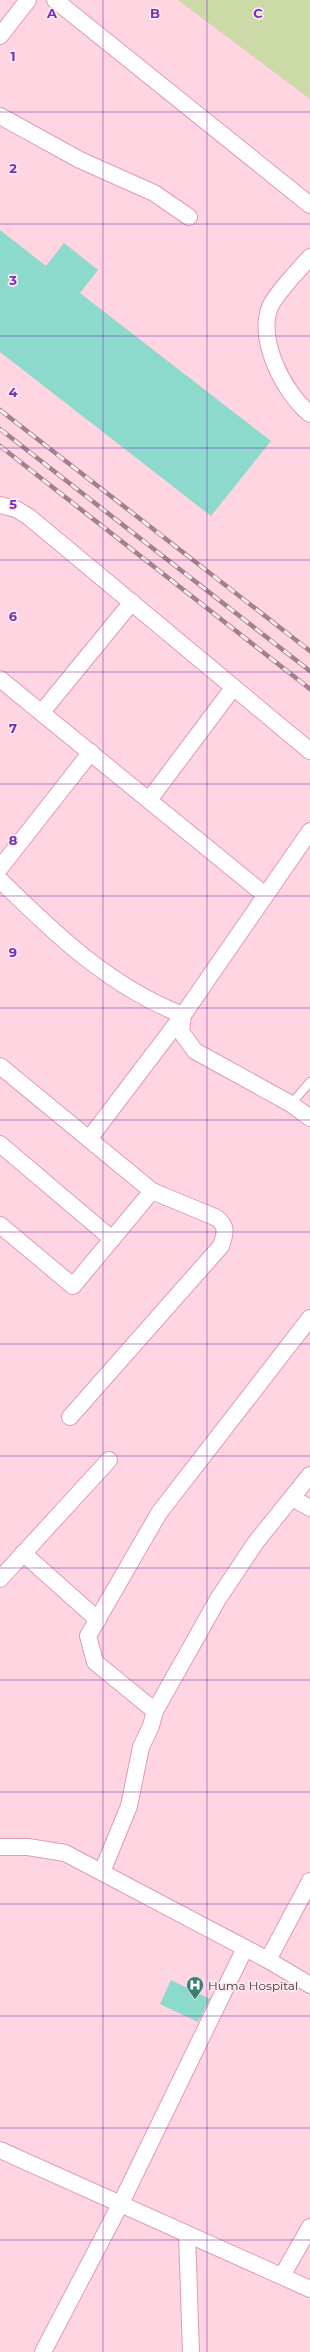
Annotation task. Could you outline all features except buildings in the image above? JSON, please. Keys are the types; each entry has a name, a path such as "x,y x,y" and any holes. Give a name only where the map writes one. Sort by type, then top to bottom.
{"street":[{"path":"0,36 28,0"},
{"path":"55,0 310,205"},
{"path":"0,116 80,160 154,193 189,217"},
{"path":"310,257 270,306 265,324 268,342 279,373 292,394 310,414"},
{"path":"0,505 16,509 29,516 310,751"},
{"path":"42,712 132,602"},
{"path":"0,679 266,895"},
{"path":"149,800 234,688"},
{"path":"0,868 91,752"},
{"path":"89,1139 183,1015 310,831"},
{"path":"0,880 54,934 79,953 132,992 155,1004 183,1015"},
{"path":"183,1015 181,1032 194,1051 291,1104 310,1118"},
{"path":"0,1066 152,1191 217,1218 224,1224 226,1232 221,1246 70,1417"},
{"path":"0,1144 112,1239"},
{"path":"0,1226 73,1286 152,1191"},
{"path":"155,1711 95,1662 88,1636 159,1513 310,1318"},
{"path":"0,1579 109,1460"},
{"path":"102,1872 129,1806 141,1747 151,1726 155,1711 218,1599 256,1542 310,1475"},
{"path":"292,1498 310,1508"},
{"path":"23,1553 98,1620"},
{"path":"0,1847 28,1847 65,1853 268,1960 310,1984"},
{"path":"268,1960 310,1881"},
{"path":"43,2352 121,2203 245,1948"},
{"path":"0,2150 310,2289"},
{"path":"282,2276 310,2227"},
{"path":"187,2234 191,2352"}],"lane":[{"path":"291,1104 310,1082"}],"green space":[{"path":"178,0 310,0 310,99"}],"railway":[{"path":"0,410 310,651"},
{"path":"0,429 310,671"},
{"path":"0,446 310,689"}],"place":[{"name":"Huma Hospital","path":"195,2000"}]}
